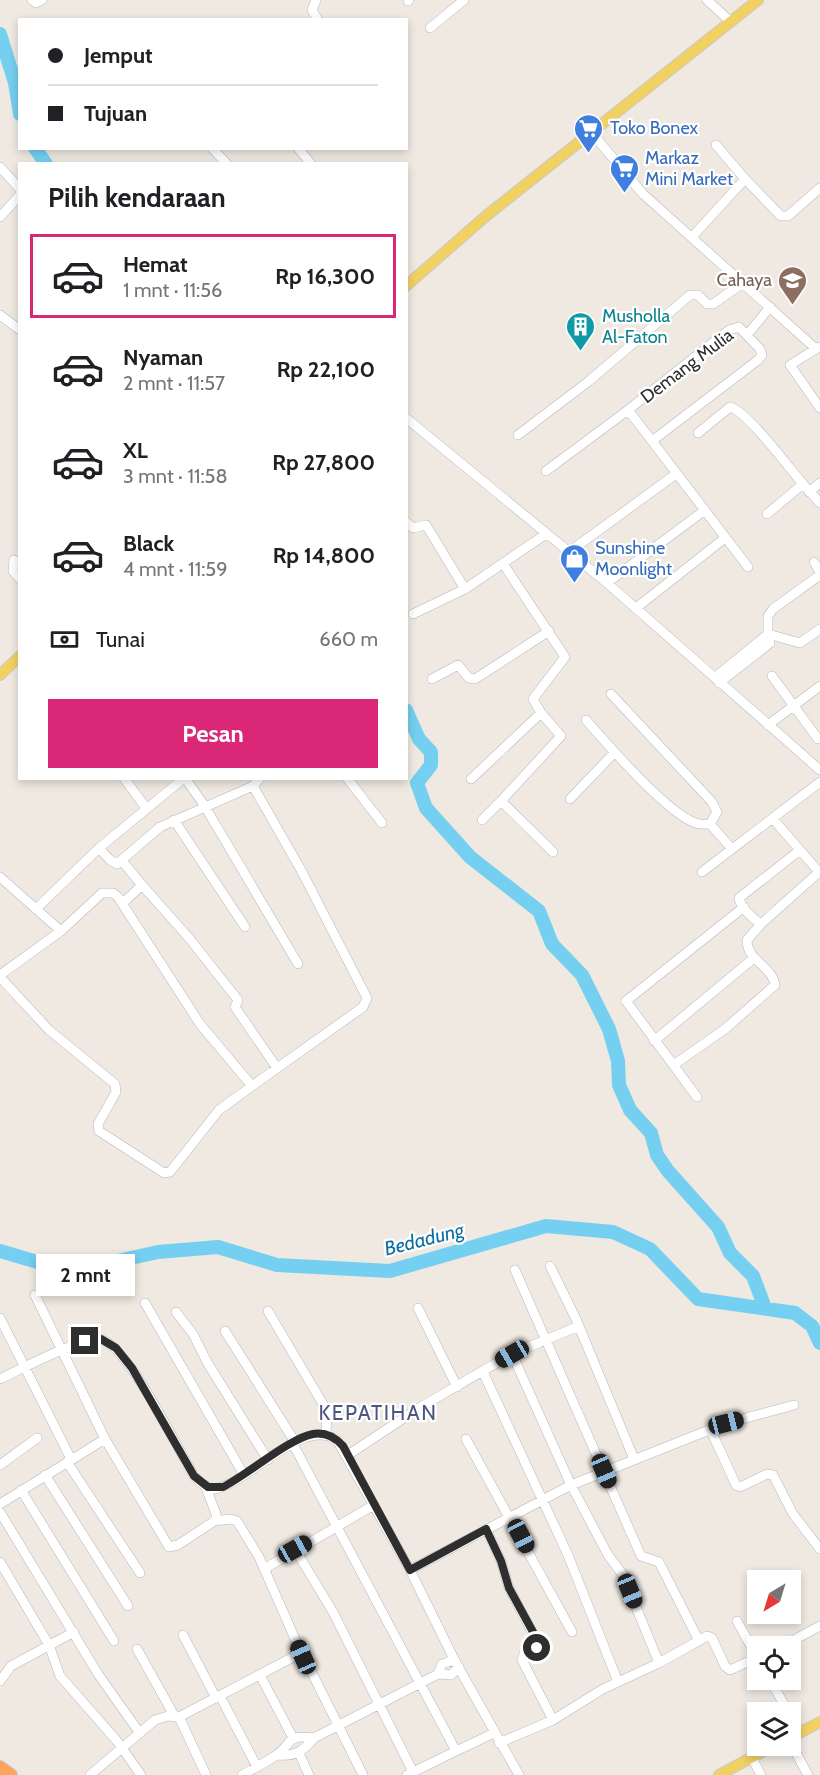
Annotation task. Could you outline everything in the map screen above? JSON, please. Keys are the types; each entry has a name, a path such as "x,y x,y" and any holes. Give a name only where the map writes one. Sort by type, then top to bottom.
{"main road":[{"path":"408,284 486,216 758,0"},
{"path":"0,675 18,658"},
{"path":"801,1733 820,1722"},
{"path":"719,1775 751,1756"}],"street":[{"path":"32,0 36,3 42,0"},
{"path":"316,0 312,10 317,18"},
{"path":"430,28 464,0"},
{"path":"707,0 731,22"},
{"path":"592,133 643,194 818,348 790,365 820,408"},
{"path":"716,145 781,216 788,216 820,188"},
{"path":"214,150 224,162"},
{"path":"300,150 309,162"},
{"path":"0,167 18,187"},
{"path":"692,237 745,179"},
{"path":"0,217 18,197"},
{"path":"518,435 589,381 690,295 698,295 707,303 713,304 743,283"},
{"name":"Demang Mulia","path":"748,334 770,307"},
{"path":"0,315 16,328"},
{"name":"Demang Mulia","path":"652,441 758,360 762,355 760,349 748,334 739,327 729,330 628,410 748,567"},
{"path":"698,433 727,408 734,408 743,415 820,503"},
{"path":"546,471 628,410"},
{"path":"408,420 719,678 820,770"},
{"path":"568,552 676,474"},
{"path":"767,514 806,488 820,483"},
{"path":"607,583 705,510"},
{"path":"408,524 413,528 426,525 465,589"},
{"path":"413,614 465,589 504,565 546,534"},
{"path":"636,608 725,538"},
{"path":"14,560 13,570 18,576"},
{"path":"769,638 768,616 773,609 820,573 814,562"},
{"path":"482,820 561,736 534,704 534,695 565,657 504,565"},
{"path":"719,678 769,638 800,644 820,629"},
{"path":"432,679 458,665 469,678 475,679 549,631"},
{"path":"772,676 818,739"},
{"path":"768,725 820,686"},
{"path":"612,694 712,802 717,812 710,824"},
{"path":"471,779 541,713"},
{"path":"586,720 614,753 684,817 696,824 710,824 732,849"},
{"path":"570,799 614,753"},
{"path":"125,780 146,808"},
{"path":"36,909 99,848 181,780"},
{"path":"185,780 204,806 298,964"},
{"path":"349,780 382,823"},
{"path":"99,848 113,863 122,861 148,836 174,820 256,782 367,998 363,1007 219,1110 170,1172 164,1173 99,1131 98,1124 116,1092 115,1084 49,1030 0,976 61,931 102,893 112,893 123,903 165,974 200,1024 252,1086"},
{"path":"702,872 820,782"},
{"path":"501,801 553,852"},
{"path":"675,1064 725,1029 775,985 773,978 747,948 747,940 761,924 820,873 773,819"},
{"path":"174,820 245,927"},
{"path":"761,924 744,907 739,898 800,850"},
{"path":"122,861 189,938 238,1000 235,1007 277,1068"},
{"path":"0,877 61,931"},
{"path":"123,903 142,885"},
{"path":"697,1097 675,1064 627,1006 627,999 744,907"},
{"path":"654,1041 754,958"},
{"path":"550,1266 579,1326 634,1459"},
{"path":"515,1270 641,1556 659,1562 699,1641"},
{"path":"35,1295 105,1439 169,1547 178,1545 214,1521 231,1519 237,1521 264,1569 303,1657 363,1775"},
{"path":"145,1303 244,1475"},
{"path":"418,1308 457,1387"},
{"path":"268,1311 327,1411 326,1434"},
{"path":"176,1312 193,1334 207,1362 268,1460"},
{"path":"0,1318 69,1461 140,1573"},
{"path":"348,1455 512,1354 579,1326"},
{"path":"225,1331 294,1443 335,1527 421,1682 454,1747"},
{"path":"0,1379 85,1341 101,1339 116,1348 152,1401 194,1476 214,1489 223,1487 244,1475 310,1434 326,1434 337,1440 348,1455 494,1733 519,1775"},
{"path":"512,1354 571,1485 608,1556 623,1575 659,1663"},
{"path":"483,1372 543,1499 618,1682"},
{"path":"410,1570 571,1485 714,1428 794,1405"},
{"path":"714,1428 712,1437 736,1485 740,1487 768,1473 773,1475 793,1514 820,1549"},
{"path":"0,1465 37,1438"},
{"path":"0,1504 105,1439"},
{"path":"466,1439 511,1516 572,1632"},
{"path":"45,1475 128,1606"},
{"path":"205,1485 216,1514 214,1521"},
{"path":"21,1490 114,1641"},
{"path":"264,1569 374,1505"},
{"path":"0,1512 75,1632 98,1674 139,1732"},
{"path":"486,1529 501,1561 509,1588 539,1645 524,1654 522,1660 553,1720"},
{"path":"295,1549 334,1615 379,1703 410,1774 454,1747 494,1733"},
{"path":"0,1562 49,1645 60,1676 104,1724 141,1775"},
{"path":"737,1621 747,1640"},
{"path":"801,1636 820,1626"},
{"path":"0,1681 11,1666 75,1632"},
{"path":"183,1635 257,1767"},
{"path":"500,1743 553,1720 603,1689 659,1663 707,1636 712,1638 725,1666 730,1670 747,1662"},
{"path":"137,1648 177,1717 206,1775"},
{"path":"90,1775 155,1720 168,1716 177,1717 297,1656 303,1657"},
{"path":"278,1755 299,1753 314,1738 438,1674 442,1664 457,1663"},
{"path":"260,1675 293,1738"},
{"path":"242,1775 278,1755 293,1738 314,1738"},
{"path":"299,1753 309,1775"},
{"path":"751,1756 762,1775"},
{"path":"801,1756 808,1775"}],"waterway":[{"path":"0,34 15,83 18,102"},
{"path":"36,150 45,162"},
{"path":"408,714 419,739 431,752 431,765 417,783 426,808 470,857 539,911 552,944 582,975 609,1029 618,1061 619,1085 630,1110 651,1133 657,1155 668,1171 718,1227 730,1253 753,1276 765,1308"},
{"name":"Bedadung","path":"0,1251 51,1266 99,1265 158,1252 218,1247 277,1265 390,1271 546,1226 613,1232 650,1249 698,1299 795,1313 812,1326 820,1343"}],"place":[{"name":"Toko Bonex","path":"589,154"},
{"name":"Markaz Mini Market","path":"624,194"},
{"name":"Cahaya","path":"793,306"},
{"name":"Musholla Al-Faton","path":"581,352"},
{"name":"Sunshine Moonlight","path":"574,584"}],"district":[{"name":"KEPATIHAN","path":"378,1413"}],"route":[{"path":"85,1341 101,1339 108,1341 116,1348 132,1368 194,1476 208,1487 214,1489 223,1487 304,1437 310,1434 322,1434 333,1437 343,1446 410,1570 486,1529 501,1561 509,1588 539,1643 537,1648"}]}
